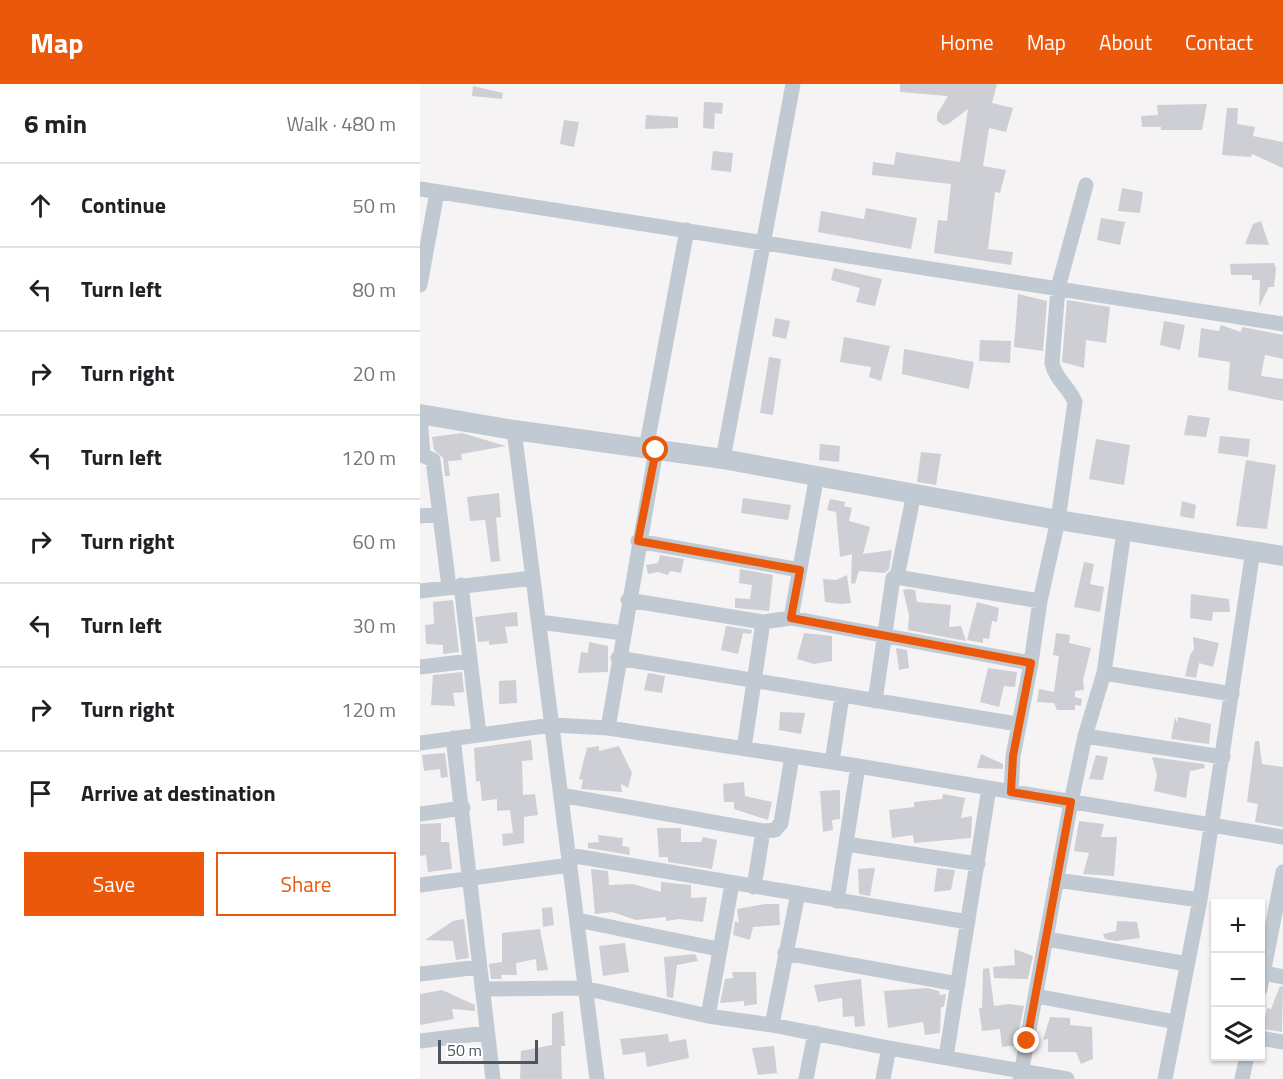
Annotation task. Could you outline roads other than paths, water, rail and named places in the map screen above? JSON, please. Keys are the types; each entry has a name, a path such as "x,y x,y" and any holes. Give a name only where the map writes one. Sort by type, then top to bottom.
{"street":[{"path":"723,459 793,84"},
{"path":"1011,792 1018,724 1031,663 1040,601 1058,520 1075,402 1070,390 1053,372 1052,363 1058,288 1086,185"},
{"path":"420,189 1283,324"},
{"path":"420,285 437,192"},
{"path":"608,728 687,230"},
{"path":"478,734 470,661 438,514 433,460 422,454 420,416 723,459 1058,520 1283,554"},
{"path":"514,430 597,1079"},
{"path":"791,618 817,475"},
{"path":"874,701 886,637 891,582 897,577 914,493"},
{"path":"420,516 438,514"},
{"path":"1020,1075 1071,802 1085,736 1104,673 1124,531"},
{"path":"638,541 800,570"},
{"path":"1165,1079 1200,900 1253,551"},
{"path":"897,577 1040,601"},
{"path":"420,591 533,578"},
{"path":"628,600 763,622 791,618 1031,663"},
{"path":"539,622 623,633"},
{"path":"744,748 763,622"},
{"path":"618,658 1018,724"},
{"path":"420,667 470,661"},
{"path":"1104,673 1232,694"},
{"path":"832,762 842,696"},
{"path":"420,743 552,725 608,728 858,766 1283,837"},
{"path":"1085,736 1223,757"},
{"path":"453,738 493,1079"},
{"path":"561,795 763,831 775,830 781,823 792,756"},
{"path":"837,901 858,766"},
{"path":"946,1057 989,788"},
{"path":"420,814 463,808"},
{"path":"754,887 763,831"},
{"path":"846,844 978,864"},
{"path":"420,885 569,860 798,893 968,922"},
{"path":"1265,969 1279,919 1283,872"},
{"path":"1056,880 1200,900"},
{"path":"708,1016 718,949 732,884"},
{"path":"772,1025 798,893"},
{"path":"577,920 718,949"},
{"path":"1047,939 1187,964"},
{"path":"785,953 958,984"},
{"path":"420,974 479,967"},
{"path":"1265,973 1283,977"},
{"path":"482,989 584,988 708,1016 772,1025 946,1057 1020,1075 1067,1079"},
{"path":"1036,996 1176,1022"},
{"path":"420,1041 486,1033"},
{"path":"806,1079 815,1033"},
{"path":"1265,1039 1283,1041"},
{"path":"883,1079 889,1048"},
{"path":"1242,1079 1246,1061"}]}
